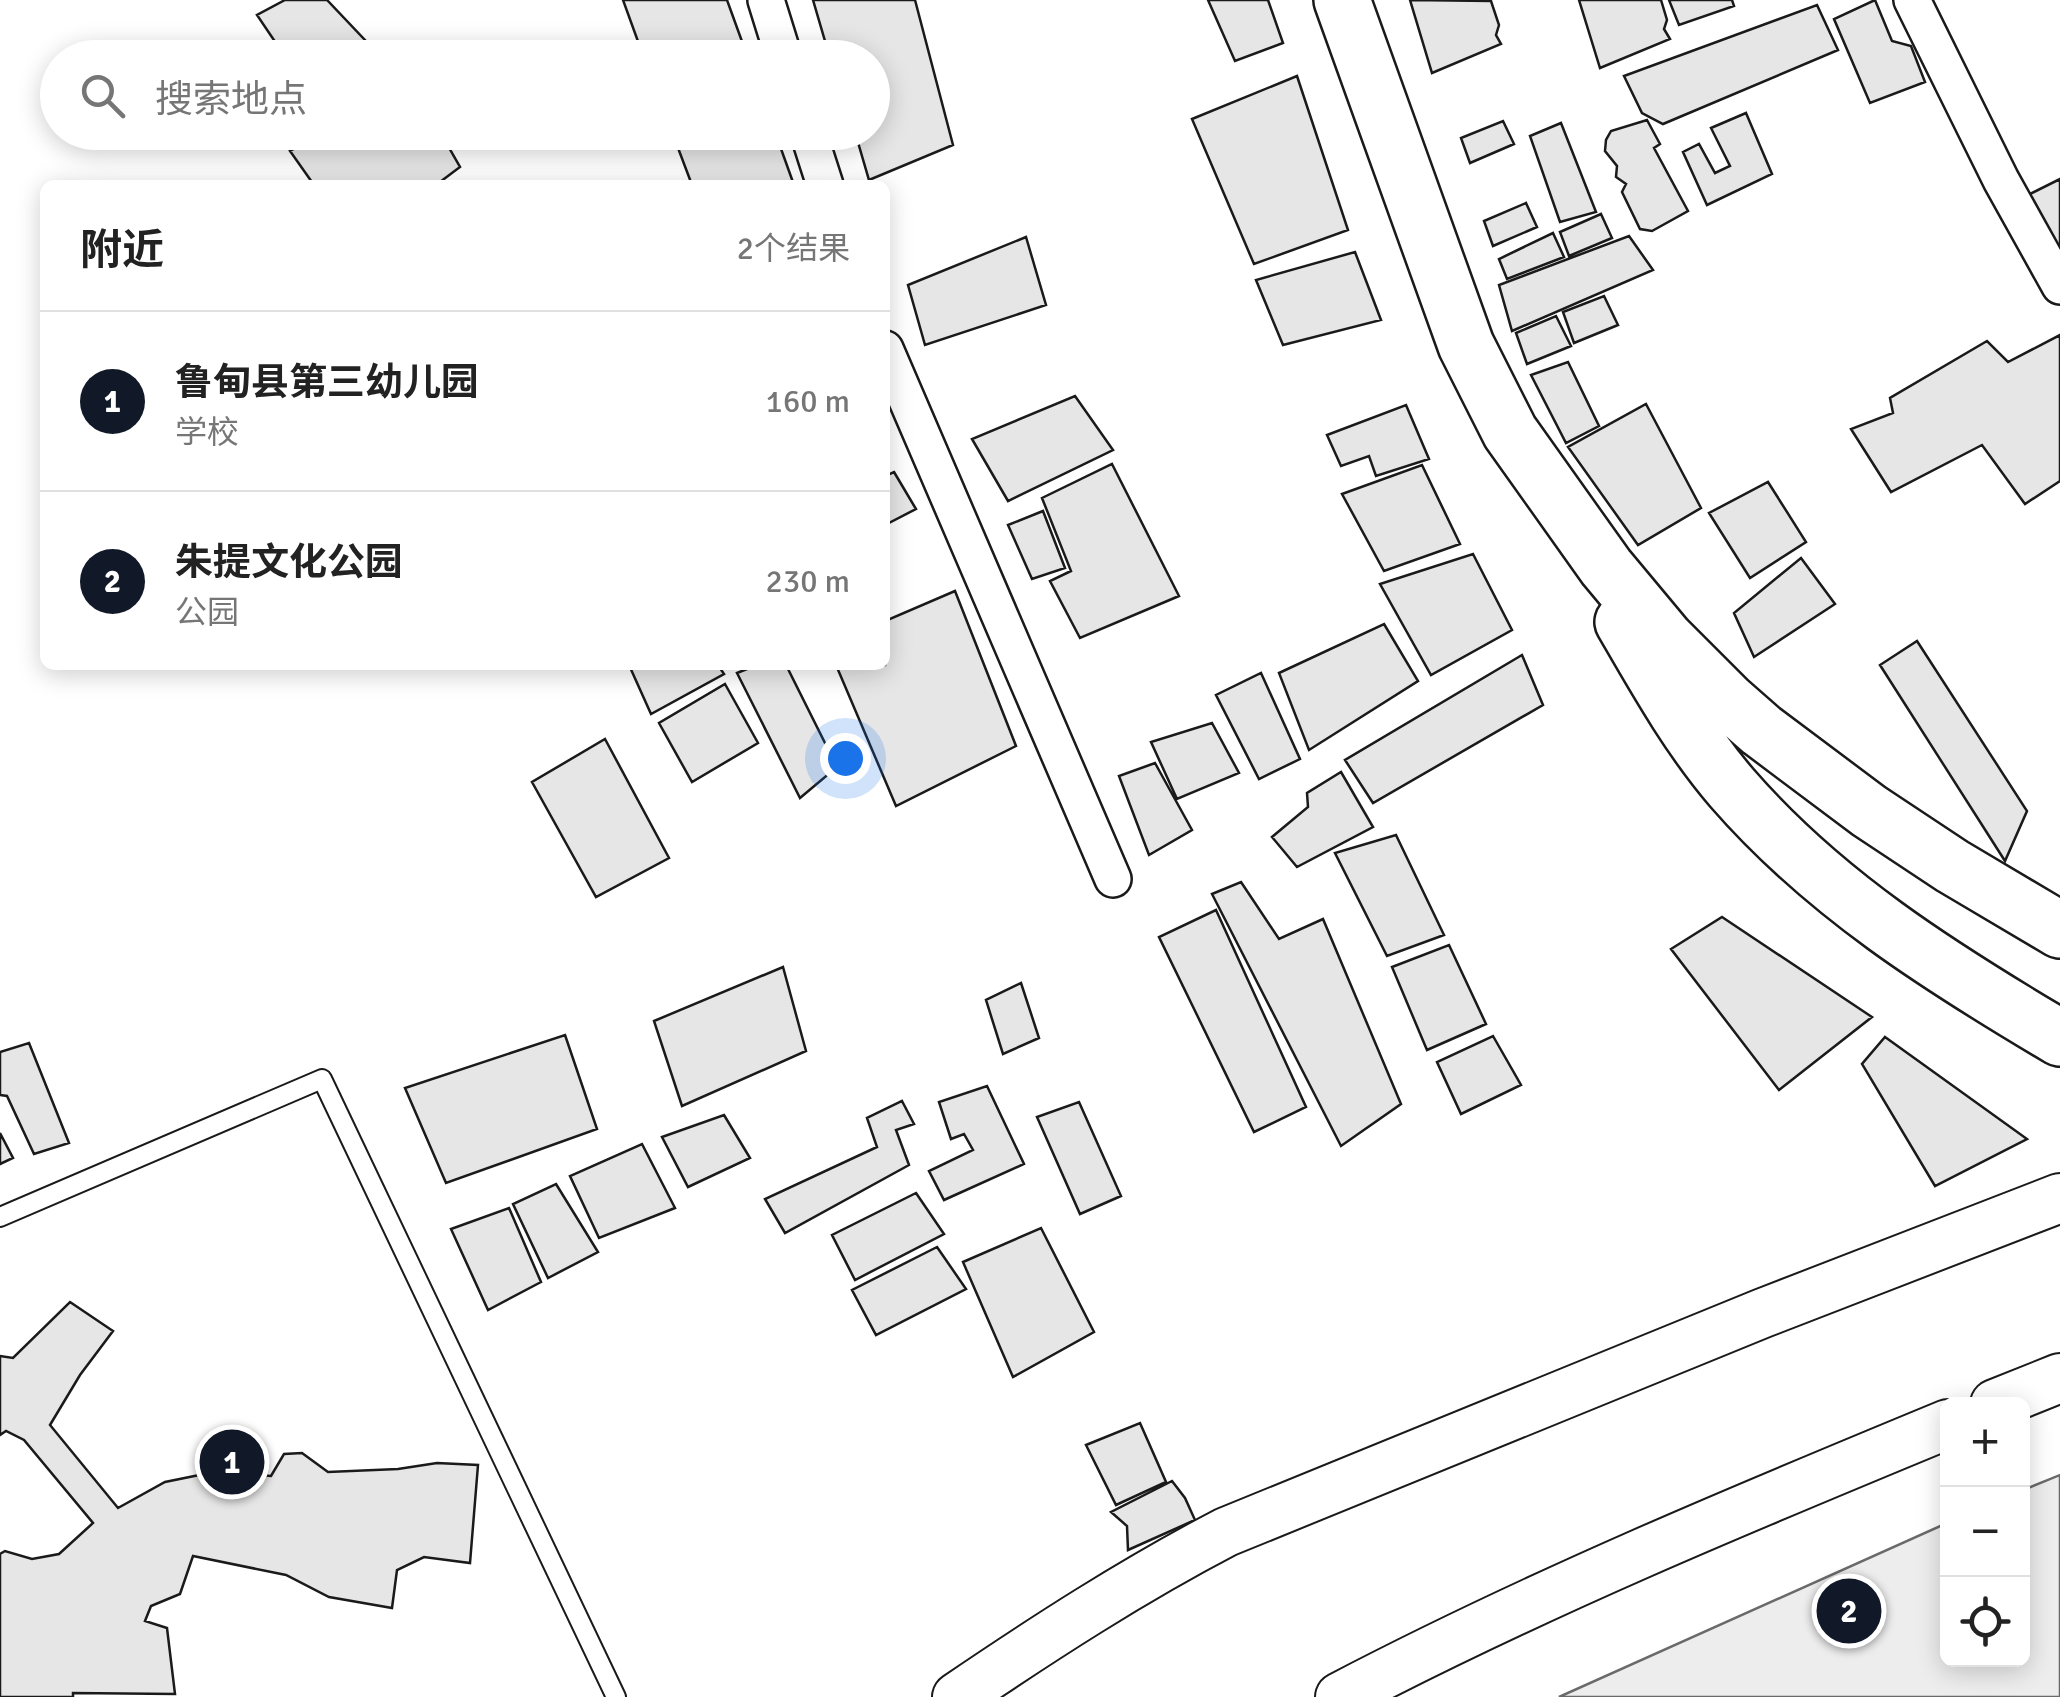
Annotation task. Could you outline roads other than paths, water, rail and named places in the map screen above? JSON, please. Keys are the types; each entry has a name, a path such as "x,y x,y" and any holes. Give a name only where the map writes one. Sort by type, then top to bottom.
{"highway":[{"path":"1342,0 1466,345 1510,432 1636,604 1739,710 1832,785 1952,866 2060,930"},
{"path":"1545,484 1660,688 1730,786 1773,833 1884,927 1957,977 2060,1038"}],"main road":[{"path":"956,1697 1140,1578 1226,1532 2060,1198"},
{"path":"2012,1397 2060,1378"},
{"path":"1340,1697 1547,1595 1940,1427"}],"street":[{"path":"766,0 778,40"},
{"path":"1912,0 2001,180 2060,286"},
{"path":"814,150 823,180"},
{"path":"890,361 1112,879"}],"lane":[{"path":"0,1217 322,1079 616,1697"}],"place":[{"name":"鲁甸县第三幼儿园","path":"232,1462"},
{"name":"朱提文化公园","path":"1849,1611"}]}
